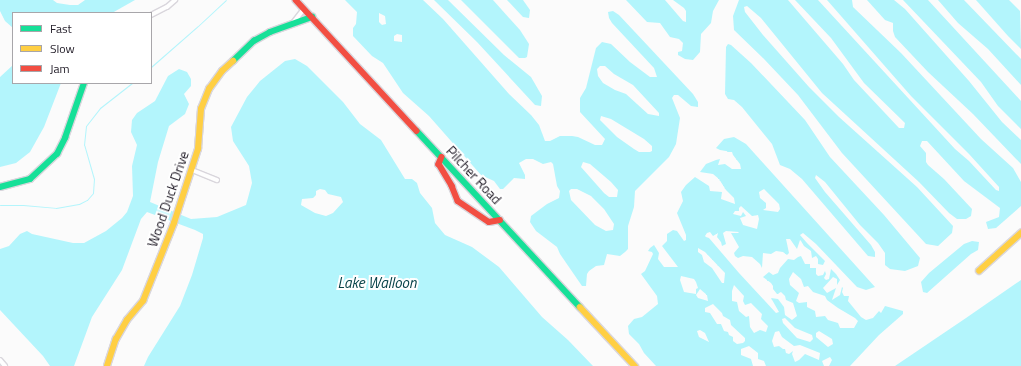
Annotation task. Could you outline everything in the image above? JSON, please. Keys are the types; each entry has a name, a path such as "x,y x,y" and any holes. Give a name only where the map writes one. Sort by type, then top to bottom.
{"street":[{"path":"152,14 167,7 175,0"},
{"name":"Pilcher Road","path":"296,0 635,366"},
{"path":"293,23 304,9"},
{"name":"Wood Duck Drive","path":"107,366 116,339 146,295 174,223 198,149 201,109 209,89 222,71 254,41 270,32 293,23 312,18"},
{"path":"0,187 19,184 30,178 58,154 84,84"},
{"path":"442,157 439,164 452,186 458,201 488,222 500,220"},
{"path":"192,170 217,180"},
{"path":"980,271 1021,233"},
{"path":"0,360 5,366"}],"water":[{"path":"0,0 53,0 57,3 78,5 85,0 135,0 114,12 12,12 12,27 5,21 0,11"},
{"path":"345,0 423,0 443,19 509,94 531,115 539,125 545,141 550,141 560,136 572,136 578,137 595,145 602,145 605,139 580,112 580,98 586,88 596,48 602,42 611,44 630,62 650,77 657,77 654,68 612,23 608,12 613,11 619,15 693,94 698,102 698,107 691,106 678,95 674,95 672,98 680,118 676,144 669,157 635,191 634,207 628,226 628,249 620,256 607,254 604,265 596,266 589,271 587,274 586,286 582,286 560,254 557,247 536,231 530,222 531,216 547,204 559,198 560,191 557,186 553,164 551,162 543,164 533,159 526,159 519,163 525,175 525,179 514,178 503,189 500,189 494,181 481,175 429,116 403,93 383,63 372,56 353,36 353,28 356,24 357,12","holes":["379,13 385,16 386,24 382,25 379,22","397,34 402,35 402,42 394,41 394,36","600,66 605,66 614,74 633,85 659,113 659,116 648,114 626,94 603,83 598,76 597,69","601,116 611,119 644,139 652,146 652,151 639,152 617,137 600,120","583,162 590,164 618,190 617,197 609,197 581,167","571,189 577,189 591,196 604,209 614,224 613,230 606,231 595,225 571,200 569,191"]},
{"path":"434,0 448,0 504,55 531,77 542,96 541,106 535,105 477,42"},
{"path":"461,0 493,0 520,30 529,44 527,57 519,58"},
{"path":"507,0 523,0 530,10 529,18 523,17"},
{"path":"626,0 665,0 683,21 686,22 686,11 673,0 719,0 713,11 711,23 701,34 700,52 693,60 685,59 678,55 678,52 682,51 683,43 679,39 670,37 660,23 647,22"},
{"path":"739,0 788,0 843,64 854,80 899,128 904,128 905,123 864,83 831,38 795,0 818,0 955,149 969,161 996,190 999,191 999,187 969,154 911,96 827,0 852,0 853,7 901,53 981,139 1013,168 1021,182 1021,206 996,228 988,229 986,222 999,217 1000,208 964,181 927,141 922,141 920,146 926,153 926,162 928,165 944,179 972,209 971,216 966,219 957,219 822,93 761,18 747,6 744,7 745,12 763,35 809,87 839,117 917,187 953,226 952,233 938,246 926,244 842,153 798,95 734,30 733,16"},
{"path":"867,0 894,0 905,9 969,81 1002,122 1021,140 1021,164 973,114 928,72 895,37 893,23 885,20"},
{"path":"903,0 928,0 1021,101 1021,129 998,106 981,82"},
{"path":"938,0 964,0 1021,59 1021,85 988,49 958,23"},
{"path":"976,0 1009,0 1020,11 1021,49 1008,36"},
{"path":"728,44 751,63 805,120 830,157 884,215 920,258 918,266 905,271 890,269 885,265 885,253 878,243 860,225 825,182 816,175 815,178 825,192 871,245 875,252 875,257 868,256 802,179 790,169 780,165 772,144 742,107 734,100 728,99 725,94 726,47"},
{"name":"Lake Walloon","path":"295,59 307,66 343,102 360,124 381,140 405,179 412,179 417,183 420,193 432,208 435,223 445,235 472,247 499,267 542,317 568,340 593,366 144,366 148,357 180,306 192,275 203,238 203,234 195,230 147,212 141,219 122,270 92,317 74,366 50,366 43,356 0,310 0,249 9,246 20,234 27,231 32,234 73,243 84,243 106,231 122,218 127,212 133,196 132,166 137,145 131,132 132,120 137,113 155,101 168,76 179,69 187,72 191,79 191,86 184,94 189,104 185,114 169,126 158,162 150,202 191,219 217,217 246,205 252,183 249,166 233,141 231,127 247,97 260,81 285,61","holes":["320,189 325,190 328,194 341,197 343,202 333,213 326,216 315,213 301,205 302,199 313,198 316,195 316,191"]},
{"path":"12,66 12,84 61,84 44,127 30,152 16,163 0,167 0,77"},
{"path":"734,137 746,144 875,287 866,290 857,287 816,244 803,233 800,235 825,261 823,265 818,264 818,259 816,256 812,258 811,251 804,246 800,240 797,249 790,239 786,239 789,253 787,255 783,252 776,251 771,254 763,253 762,268 760,264 752,257 743,256 738,258 735,256 734,253 739,247 731,233 739,232 726,231 723,233 726,244 722,246 717,237 718,233 713,236 710,232 707,233 705,236 709,238 776,313 779,312 771,298 778,299 784,307 785,315 792,320 797,316 793,303 786,300 785,296 781,292 777,294 771,283 763,277 769,272 773,275 778,273 780,268 788,259 794,260 801,256 805,264 810,264 810,268 816,268 816,274 818,276 823,275 825,271 826,274 824,278 826,280 829,279 831,269 840,280 837,285 837,279 833,277 823,288 827,293 836,288 832,300 840,295 842,287 844,296 849,296 848,301 861,317 866,320 873,318 879,311 881,313 885,306 903,311 903,314 879,335 850,366 829,366 832,360 830,357 822,361 824,366 766,366 764,361 758,359 758,353 749,346 741,349 741,355 751,359 753,366 656,366 629,334 628,326 634,319 642,317 658,304 657,296 641,274 645,271 653,254 652,252 648,251 650,248 654,245 659,253 658,259 664,267 678,267 662,246 667,241 667,234 673,230 677,231 684,241 686,240 686,235 677,213 683,201 681,192 686,185 695,177 709,186 710,191 722,192 721,199 735,204 734,198 726,190 719,179 713,174 700,172 706,164 720,159 718,165 725,164 732,169 741,169 740,164 732,152 716,148 724,139","holes":["764,189 779,204 780,209 778,212 763,210 766,208 766,203 760,198 759,192","741,206 752,216 758,215 759,219 757,229 743,225 740,218 746,216 743,212 741,216 733,214 735,211 739,211","698,248 705,252 725,273 724,283 722,283 712,268 704,262 702,255 698,252","793,272 801,279 804,287 808,286 813,292 825,296 827,300 858,321 854,328 840,328 838,323 828,320 825,316 816,317 815,311 807,307 807,302 799,303 796,301 799,293 790,285 789,279","681,276 694,279 698,288 696,289 696,294 684,292 680,280","734,285 744,296 743,301 745,305 751,303 762,314 761,319 768,326 766,332 760,330 754,333 750,327 749,316 746,317 739,311 737,302 732,301 732,291","700,289 707,295 708,301 698,298 696,295","713,304 723,316 730,320 731,325 745,338 745,341 737,344 733,341 733,337 729,335 728,332 724,331 721,324 717,324 710,313 705,312 705,308","785,318 795,328 812,335 813,339 810,342 797,338 783,323 782,319","700,330 705,333 709,342 699,337 697,331","779,331 782,337 794,346 800,345 820,353 819,360 805,354 795,362 792,354 793,351 789,354 786,353 785,349 779,346 774,347 772,341 775,332","819,331 832,339 833,344 828,347 816,337 816,333"]},
{"path":"972,241 979,242 978,250 971,254 927,293 923,292 921,282 929,273 964,244"},
{"path":"1021,280 1021,366 895,366 966,318"}],"waterway":[{"path":"152,66 226,0"},
{"path":"0,205 23,205 56,208 79,204 87,200 93,193 94,179 84,145 86,126 100,108 131,84"}],"traffic: fast":[{"path":"233,61 254,41 270,32 312,17"},
{"path":"0,187 30,179 57,154 65,138 84,84"},
{"path":"417,131 580,307"}],"traffic: slow":[{"path":"107,366 116,339 127,320 143,301 174,223 198,149 201,109 209,89 222,71 233,61"},
{"path":"979,271 1021,233"},
{"path":"580,307 635,366"}],"traffic: jam":[{"path":"296,0 417,131"},
{"path":"442,157 439,164 452,186 458,201 489,222 500,220"}]}
